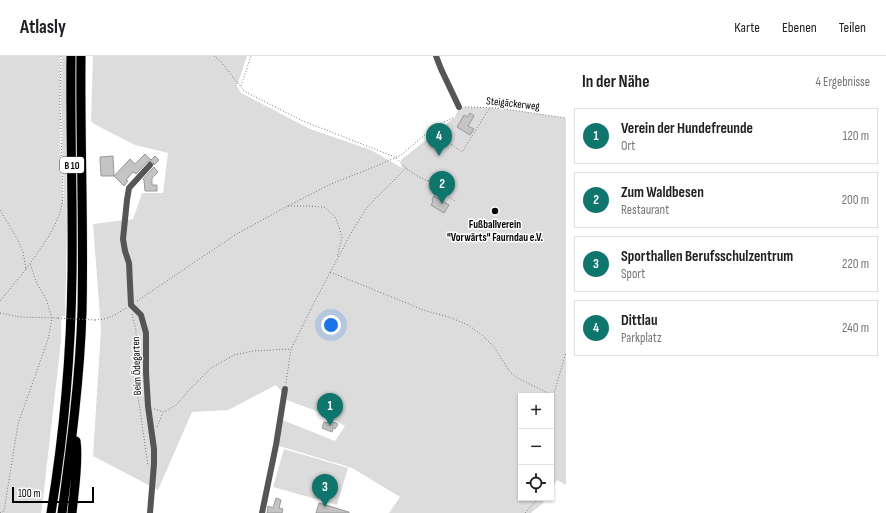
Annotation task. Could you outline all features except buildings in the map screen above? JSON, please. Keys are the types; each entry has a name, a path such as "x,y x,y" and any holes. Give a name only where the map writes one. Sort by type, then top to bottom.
{"highway":[{"name":"B 10","path":"51,513 65,407 71,321 71,56"},
{"name":"B 10","path":"62,513 73,424 82,312 83,239 81,56"},
{"name":"B 10","path":"72,513 76,446 73,424"}],"lane":[{"path":"436,56 459,107"},
{"name":"Beim Ödegarten","path":"150,165 129,188 123,239 129,263 132,305 140,315 146,333 148,406 154,457 150,511"},
{"path":"262,513 276,445 285,389"}],"path":[{"path":"0,301 26,269 55,226 62,208 63,194 60,110 61,56"},
{"path":"214,56 221,62 244,91 303,121 395,157 406,168 417,176 428,181 434,188 455,201"},
{"path":"240,86 251,56"},
{"name":"Steigäckerweg","path":"459,107 498,108 566,118"},
{"path":"451,144 462,152 489,108"},
{"path":"0,314 20,317 95,320 104,320 109,318 132,305 235,235 286,206 331,184 401,155 427,133 442,123 455,117"},
{"path":"285,389 291,349 351,233 368,206 406,168"},
{"path":"428,181 432,176"},
{"path":"286,206 324,207 336,218 342,237 337,260"},
{"path":"0,210 18,240 23,252 26,269"},
{"path":"0,513 4,511 18,424 48,339 52,318 46,299 36,282 30,263"},
{"path":"330,272 426,311 449,316 468,325 482,335 494,347 510,372 518,379 548,393"},
{"path":"132,305 131,311 136,330 138,396 148,471 153,474"},
{"path":"152,436 164,412 176,405 211,368 234,355 253,351 291,349"},
{"path":"554,396 566,352"},
{"path":"148,406 164,412"},
{"path":"525,513 536,501"}],"shaded area":[{"path":"0,56 60,56 60,138 63,204 61,73 62,56 66,56 67,226 65,316 61,316 61,341 41,513 0,513"},
{"path":"93,56 247,56 237,86 241,93 310,129 371,150 402,168 401,160 455,117 459,107 498,108 566,118 566,485 557,480 554,485 554,393 518,393 518,501 544,501 531,513 389,513 400,497 352,468 276,445 280,419 335,441 345,426 314,410 287,400 276,385 228,410 192,412 158,490 93,456 101,329 93,224 133,219 142,193 163,193 168,153 135,145 91,121"},
{"path":"284,449 348,468 337,505 273,487"}],"place":[{"name":"Dittlau","path":"439,156"},
{"name":"Zum Waldbesen","path":"442,204"},
{"name":"Fußballverein \"Vorwärts\" Faurndau e.V.","path":"495,211"},
{"name":"Verein der Hundefreunde","path":"330,426"},
{"name":"Sporthallen Berufsschulzentrum","path":"325,507"}]}
